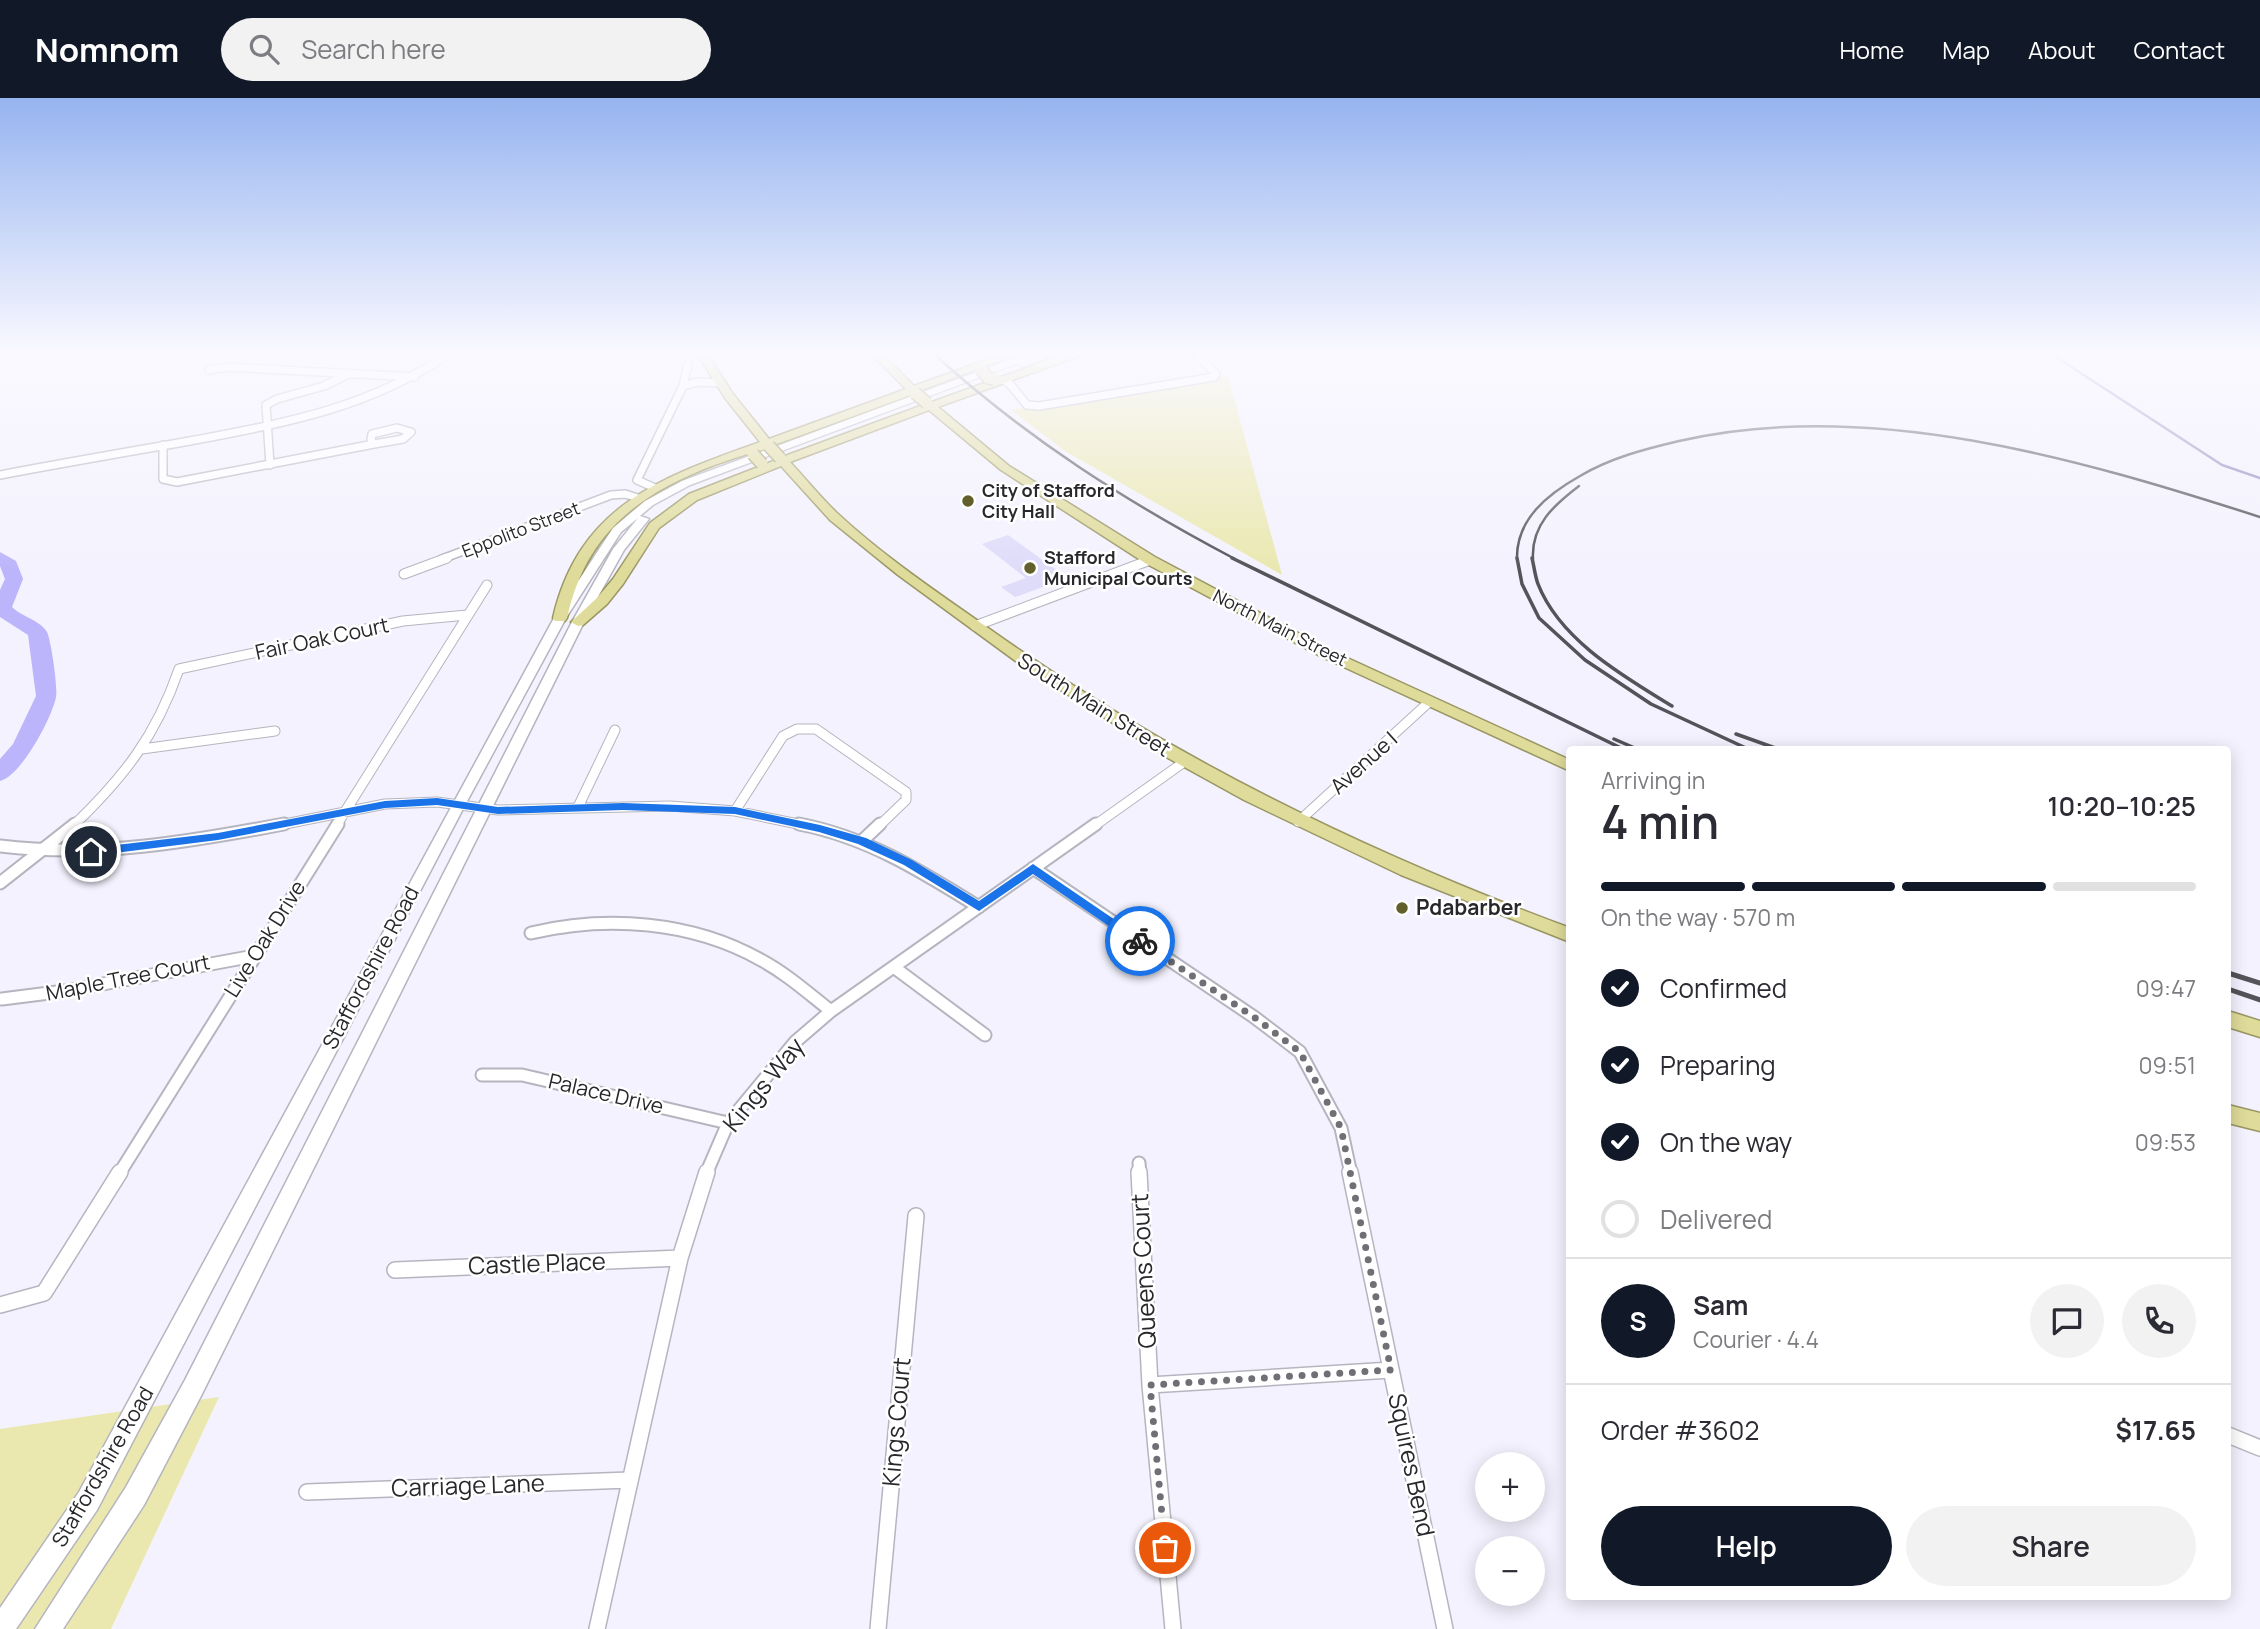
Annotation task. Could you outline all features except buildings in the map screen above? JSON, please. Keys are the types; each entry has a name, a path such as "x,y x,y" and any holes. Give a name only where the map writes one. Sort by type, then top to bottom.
{"highway":[{"name":"South Main Street","path":"755,426 819,502 864,542 975,626 1112,719 1184,762 1298,822 1440,886 1566,933"},
{"path":"833,426 775,452 759,467 693,497 666,515 644,538 618,581 602,601 569,620 564,596 593,540 638,498 655,488 747,453 775,452 859,426"},
{"name":"North Main Street","path":"955,426 1005,468 1150,560 1269,624 1428,703 1566,764"},
{"path":"747,453 759,467"},
{"path":"2231,1020 2260,1029"},
{"path":"2231,1115 2260,1122"}],"main road":[{"name":"Staffordshire Road","path":"48,1629 135,1496 193,1388 483,808 569,620 626,539 659,507 706,482 847,426"},
{"name":"Staffordshire Road","path":"1,1629 88,1501 458,805 569,620 617,530 649,503 709,473 847,426"}],"street":[{"path":"0,475 266,426"},
{"path":"268,426 270,464"},
{"path":"655,488 637,480 663,426"},
{"path":"163,445 163,479 170,482 403,439 411,432 403,429 381,429 372,434 371,440 374,444"},
{"name":"Eppolito Street","path":"404,574 611,495 625,494 638,498"},
{"path":"975,626 1150,560"},
{"name":"Live Oak Drive","path":"0,1306 44,1293 486,585"},
{"name":"Fair Oak Court","path":"142,749 161,718 179,669 403,621 467,615"},
{"name":"Avenue I","path":"1298,822 1428,703"},
{"path":"735,811 783,736 797,729 816,729 906,792 906,800 862,841"},
{"path":"578,807 615,730"},
{"path":"0,883 95,803 142,749 275,731"},
{"name":"Kings Way","path":"597,1629 680,1258 704,1180 728,1122 795,1042 831,1011 1184,762"},
{"path":"0,846 41,851 91,852 169,845 385,804 437,802 498,810 670,806 735,811 820,828 862,841 908,863 979,906"},
{"name":"Squires Bend","path":"1033,868 1254,1017 1300,1052 1341,1128 1445,1629"},
{"path":"531,933 553,926 582,923 650,925 690,933 753,955 775,968 831,1011"},
{"name":"Maple Tree Court","path":"2,999 43,995 198,964 254,956"},
{"path":"895,968 985,1035"},
{"name":"Palace Drive","path":"482,1075 522,1075 728,1122"},
{"name":"Queens Court","path":"1139,1163 1150,1385 1173,1629"},
{"name":"Kings Court","path":"878,1629 916,1216"},
{"name":"Castle Place","path":"395,1270 680,1258"},
{"path":"1150,1385 1391,1370"},
{"path":"2231,1436 2260,1448"},
{"name":"Carriage Lane","path":"307,1492 629,1480"}],"shaded area":[{"path":"1033,426 1242,426 1282,575 1065,451"},
{"path":"219,1397 111,1629 0,1629 0,1429"}],"waterway":[{"path":"2163,426 2222,465 2260,478"},
{"path":"0,557 10,565 14,579 2,607 10,616 38,634 46,696 23,746 0,774"}],"railway":[{"path":"1023,426 1116,491 1235,559"},
{"path":"1517,558 1522,532 1536,509 1557,491 1591,470 1616,459 1679,441 1751,429 1814,426"},
{"path":"1833,426 1899,430 2047,456 2120,474 2260,517"},
{"path":"1533,559 1533,547 1540,526 1553,508 1579,486"},
{"path":"1232,558 1617,746"},
{"path":"1517,558 1522,584 1539,618 1585,660 1651,704 1742,746"},
{"path":"1532,558 1538,584 1548,604 1577,639 1614,669 1672,706"},
{"path":"1736,734 1770,746"},
{"path":"1614,739 1630,746"},
{"path":"2231,974 2260,983"},
{"path":"2231,990 2260,1000"}],"way so far":[{"path":"1140,941 1254,1017 1300,1052 1341,1128 1391,1370 1150,1385 1165,1548"}],"place":[{"name":"City of Stafford City Hall","path":"968,501"},
{"name":"Stafford Municipal Courts","path":"1030,568"},
{"name":"Pdabarber","path":"1402,908"}],"route":[{"path":"91,852 169,845 218,837 385,804 437,802 498,810 670,806 735,811 820,828 862,841 908,863 979,906 1033,868 1140,941"}]}
